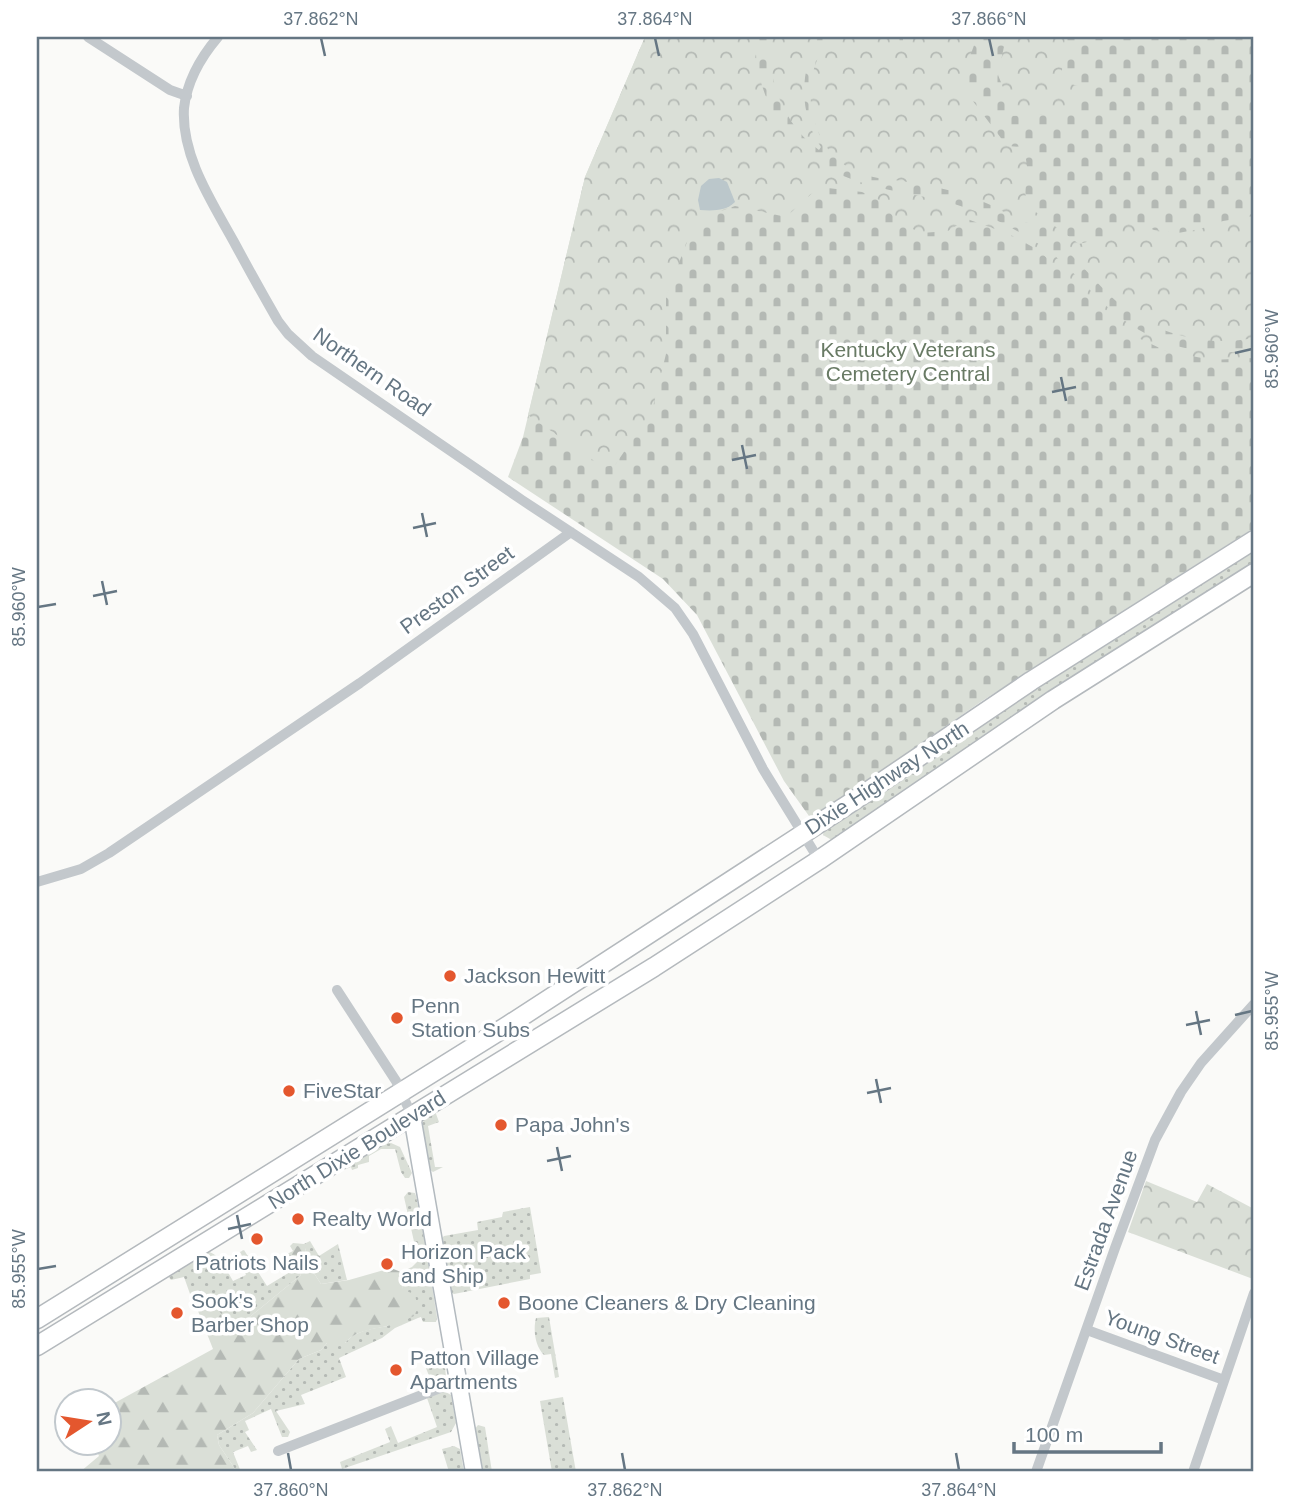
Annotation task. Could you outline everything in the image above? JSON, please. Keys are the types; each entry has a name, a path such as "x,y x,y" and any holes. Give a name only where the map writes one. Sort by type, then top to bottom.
{"highway":[{"name":"Dixie Highway North","path":"520,1017 856,800 1031,681 1254,540"},
{"name":"Dixie Highway North","path":"533,1041 654,967 819,860 1053,700 1254,573"},
{"name":"North Dixie Boulevard","path":"37,1319 520,1017"},
{"name":"North Dixie Boulevard","path":"37,1346 533,1041"}],"main road":[{"path":"412,1116 474,1472"}],"street":[{"path":"88,37 170,90 187,96"},
{"name":"Northern Road","path":"218,37 197,67 187,96 184,107 186,132 197,172 270,307 288,334 312,356 353,385 571,532"},
{"path":"571,532 639,577 664,597 685,621 763,769 819,860"},
{"name":"Preston Street","path":"37,882 81,869 110,853 360,683 571,532"},
{"path":"337,990 402,1092 412,1116"},
{"name":"Estrada Avenue","path":"1036,1472 1119,1236 1163,1124 1201,1063 1254,1004"},
{"path":"1193,1472 1254,1293"},
{"name":"Young Street","path":"1087,1330 1224,1380"},
{"path":"278,1451 458,1381"}],"green space":[{"name":"Kentucky Veterans Cemetery Central","path":"645,37 1254,37 1254,528 982,701 818,815 809,816 784,781 697,615 663,579 508,477 523,437 585,177"},
{"path":"645,37 756,37 761,82 772,111 799,147 820,163 865,184 961,206 1009,226 1053,254 1113,312 1149,335 1188,349 1209,352 1254,350 1254,358 1212,360 1166,351 1132,335 1038,250 1009,234 967,219 948,231 922,233 899,223 879,200 862,192 819,187 786,217 735,206 710,215 689,237 666,296 666,354 652,411 615,465 603,467 528,415 585,177"},
{"path":"768,37 819,37 808,64 804,92 805,107 821,147 819,150 796,128 780,100 771,69"},
{"path":"830,37 892,37 898,44 903,41 903,37 977,37 960,84 1007,146 1024,147 1027,166 1025,193 1029,207 1079,244 1102,238 1132,220 1154,230 1178,233 1254,216 1254,338 1202,340 1168,332 1137,316 1115,300 1069,253 1064,244 1065,240 1036,221 1034,224 1024,222 960,193 866,175 841,162 821,138 811,107 812,75 818,57"},
{"path":"1006,37 1065,37 1061,81 1078,86 1079,112 1010,116 1009,102 998,75"},
{"path":"1254,549 1254,561 837,839 823,835 824,829 980,723"},
{"path":"435,1111 439,1122 428,1126 435,1167 443,1167 433,1172 429,1169 422,1125 425,1117"},
{"path":"391,1143 400,1147 412,1173 409,1178 405,1178 401,1172 395,1149 381,1149 369,1156 369,1162 352,1170 351,1167 344,1170 341,1167 378,1145"},
{"path":"1146,1181 1197,1202 1207,1184 1254,1209 1253,1279 1128,1232"},
{"path":"408,1192 415,1193 425,1243 419,1250 415,1246 404,1197"},
{"path":"530,1207 541,1273 530,1275 530,1279 454,1294 450,1292 441,1239 444,1236 478,1230 477,1222 502,1217 503,1212"},
{"path":"310,1241 319,1256 338,1244 347,1280 321,1284 310,1267 305,1248 291,1256 301,1275 235,1329 209,1301 198,1311 184,1277 171,1280 166,1274 207,1251 220,1259 233,1281 246,1275 240,1252 244,1250 267,1286 295,1269 287,1254 293,1251 290,1246 293,1243 304,1244"},
{"path":"297,1246 305,1248 310,1267 321,1284 349,1280 391,1268 401,1272 403,1289 415,1295 418,1308 414,1316 359,1333 345,1343 327,1343 321,1350 299,1359 253,1413 217,1435 219,1445 237,1472 80,1472 99,1456 122,1456 122,1399 213,1349 198,1311 209,1300 235,1329 301,1275 291,1256"},
{"path":"420,1259 428,1261 436,1322 423,1322 421,1317 418,1318 339,1358 346,1377 301,1395 305,1404 276,1411 290,1432 288,1437 282,1437 271,1409 245,1421 249,1430 245,1432 257,1450 251,1452 248,1446 233,1452 241,1472 237,1472 219,1445 217,1435 253,1413 299,1359 321,1350 327,1343 345,1343 359,1333 388,1326 403,1289 401,1272"},
{"path":"549,1317 559,1377 555,1378 551,1354 544,1355 535,1333 536,1318"},
{"path":"416,1350 444,1356 446,1377 432,1383"},
{"path":"444,1391 451,1395 456,1423 451,1432 342,1469 340,1462 390,1442 385,1429 391,1426 398,1443 437,1427 427,1398"},
{"path":"563,1397 576,1472 552,1472 540,1401"},
{"path":"478,1425 485,1427 492,1472 481,1472 474,1430"},
{"path":"454,1446 460,1449 464,1472 449,1472 442,1449"}],"shaded area":[{"path":"719,178 727,182 735,202 723,209 700,210 698,200 701,186 709,179"}],"place":[{"name":"Jackson Hewitt","path":"450,976"},
{"name":"Penn Station Subs","path":"397,1018"},
{"name":"FiveStar","path":"289,1091"},
{"name":"Papa John's","path":"501,1125"},
{"name":"Realty World","path":"298,1219"},
{"name":"Patriots Nails","path":"257,1239"},
{"name":"Horizon Pack and Ship","path":"387,1264"},
{"name":"Boone Cleaners & Dry Cleaning","path":"504,1303"},
{"name":"Sook's Barber Shop","path":"177,1313"},
{"name":"Patton Village Apartments","path":"396,1370"}]}
